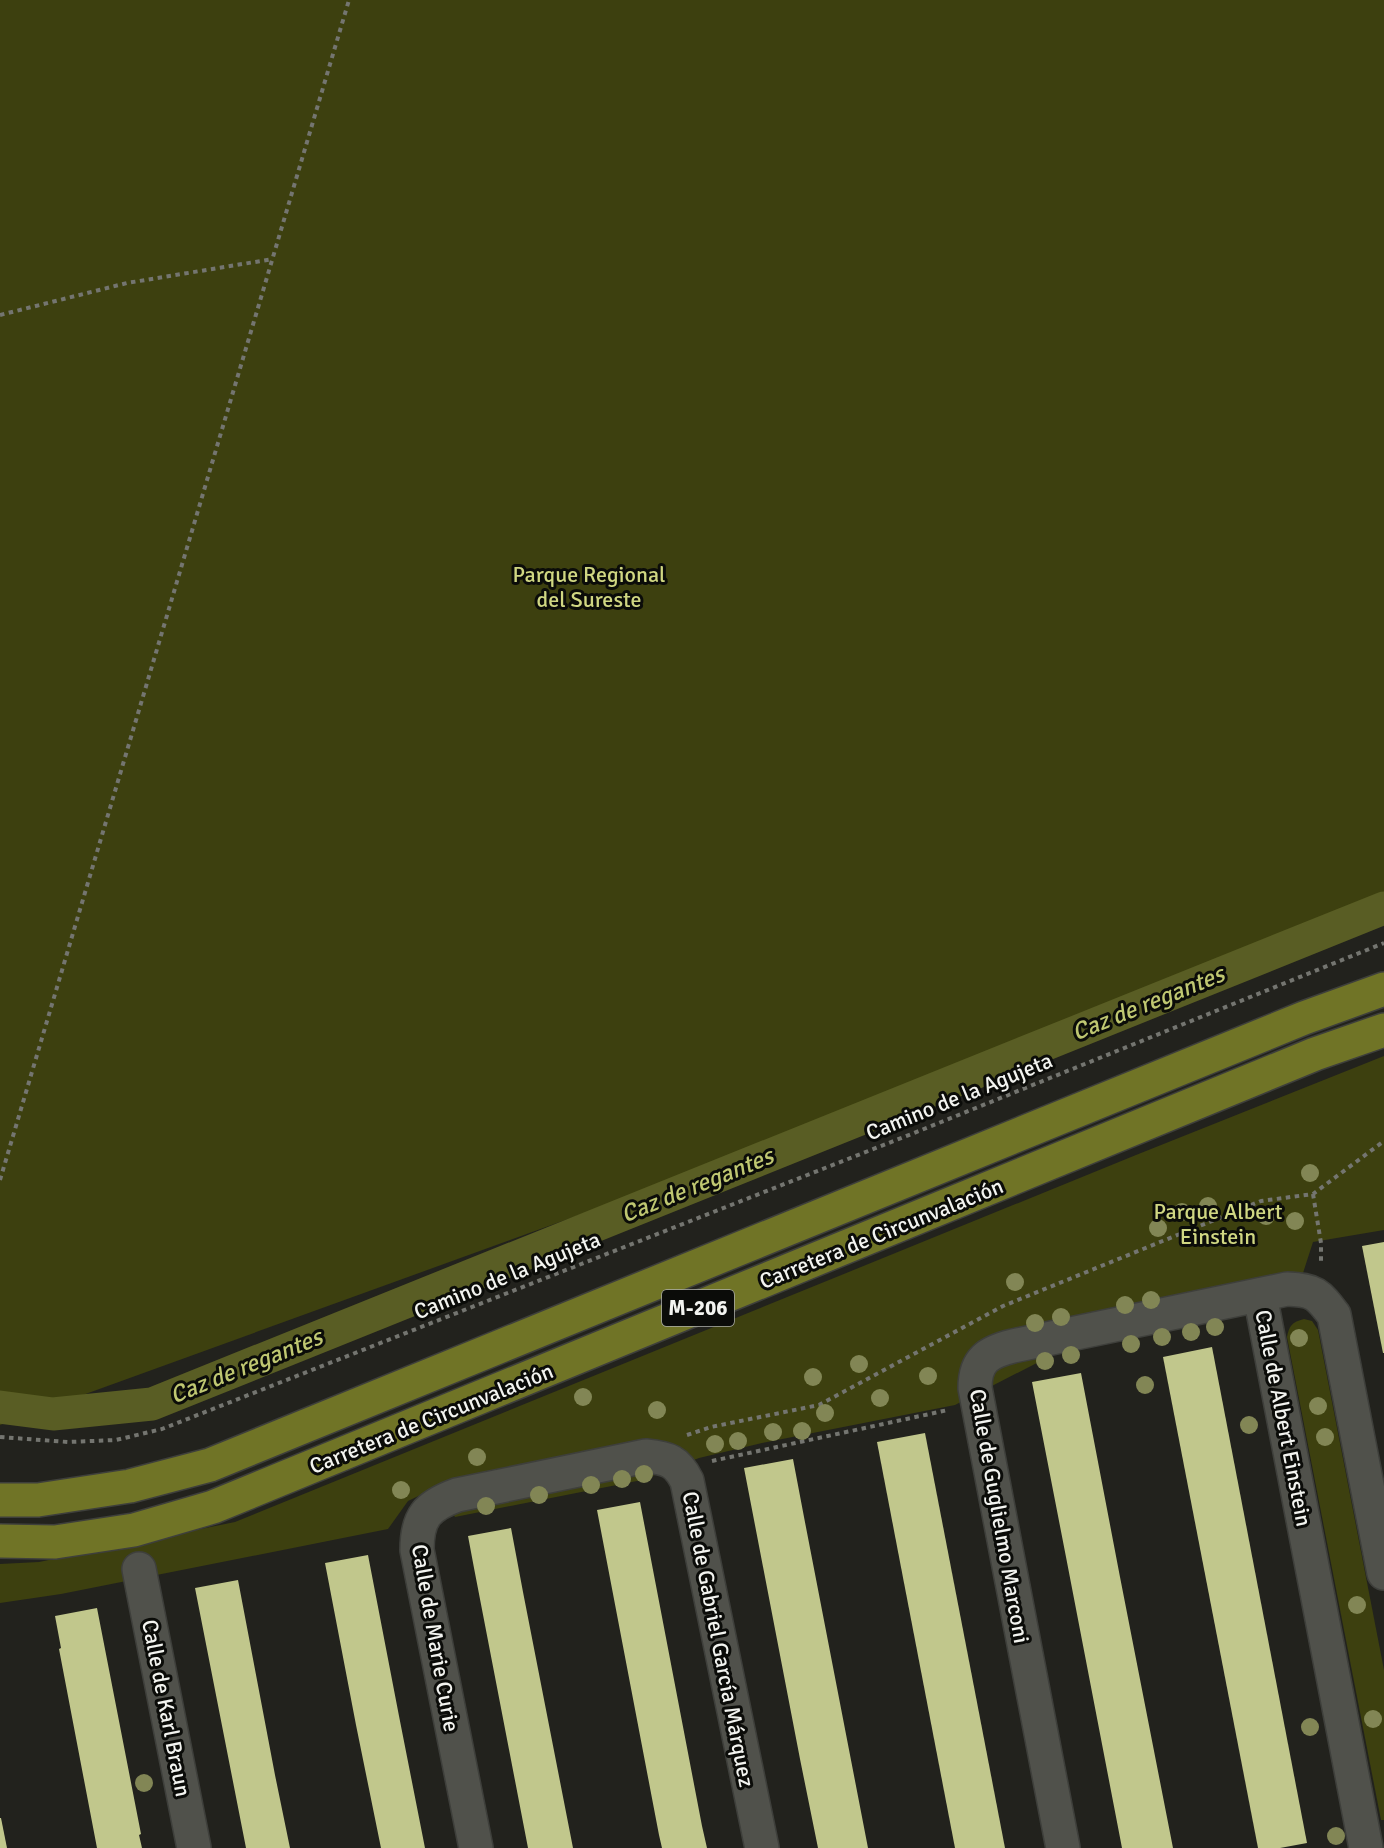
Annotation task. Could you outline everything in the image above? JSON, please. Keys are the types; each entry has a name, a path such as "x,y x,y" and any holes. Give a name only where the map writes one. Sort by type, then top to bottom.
{"main road":[{"name":"Carretera de Circunvalación","path":"0,1500 38,1500 130,1486 210,1465 1293,1023 1384,989"},
{"name":"Carretera de Circunvalación","path":"0,1540 55,1542 134,1530 213,1507 1315,1054 1384,1030"}],"street":[{"name":"Calle de Albert Einstein","path":"1366,1848 1260,1295 1287,1289 1300,1289 1313,1293 1321,1299 1334,1315 1382,1553"},
{"name":"Calle de Guglielmo Marconi","path":"1063,1848 975,1388 975,1374 983,1360 999,1349 1260,1295"},
{"name":"Calle de Marie Curie","path":"476,1848 417,1550 417,1534 421,1520 430,1508 458,1495 646,1456"},
{"name":"Calle de Gabriel García Márquez","path":"646,1456 671,1461 681,1469 687,1481 762,1848"},
{"name":"Calle de Karl Braun","path":"139,1569 194,1848"}],"path":[{"path":"0,1180 350,0"},
{"path":"0,315 127,284 273,258"},
{"name":"Camino de la Agujeta","path":"0,1437 68,1442 116,1440 162,1429 914,1133 1384,943"},
{"path":"682,1444 688,1434 711,1426 819,1405 1003,1306 1261,1201 1313,1194 1384,1141"},
{"path":"1313,1194 1321,1243 1320,1270"},
{"path":"702,1463 949,1410"}],"green space":[{"name":"Parque Regional del Sureste","path":"0,0 1384,0 1384,923 0,1425"},
{"name":"Parque Albert Einstein","path":"1384,1056 1384,1230 1313,1242 1294,1301 1060,1351 955,1405 762,1443 699,1458 642,1480 455,1517 437,1487 408,1501 388,1529 61,1594 0,1603 0,1564 39,1562 235,1522"},
{"path":"1304,1319 1312,1321 1318,1330 1384,1670 1384,1820 1381,1820 1287,1337 1292,1325"}],"building":[{"path":"1384,1242 1384,1353 1383,1353 1362,1246"},
{"path":"1212,1347 1307,1843 1280,1848 1258,1848 1163,1357"},
{"path":"1081,1373 1173,1848 1122,1848 1032,1382"},
{"path":"925,1433 1005,1848 955,1848 877,1442"},
{"path":"793,1459 868,1848 818,1848 800,1759 744,1468"},
{"path":"640,1502 707,1848 662,1848 659,1835 597,1510"},
{"path":"511,1528 573,1848 528,1848 468,1536"},
{"path":"368,1555 425,1848 381,1848 356,1725 325,1563"},
{"path":"238,1580 290,1848 246,1848 195,1588"},
{"path":"97,1608 142,1848 97,1848 59,1649 61,1648 55,1616"},
{"path":"1,1818 7,1848 0,1848"}],"waterway":[{"name":"Caz de regantes","path":"0,1407 53,1414 152,1404 1384,908"}]}
